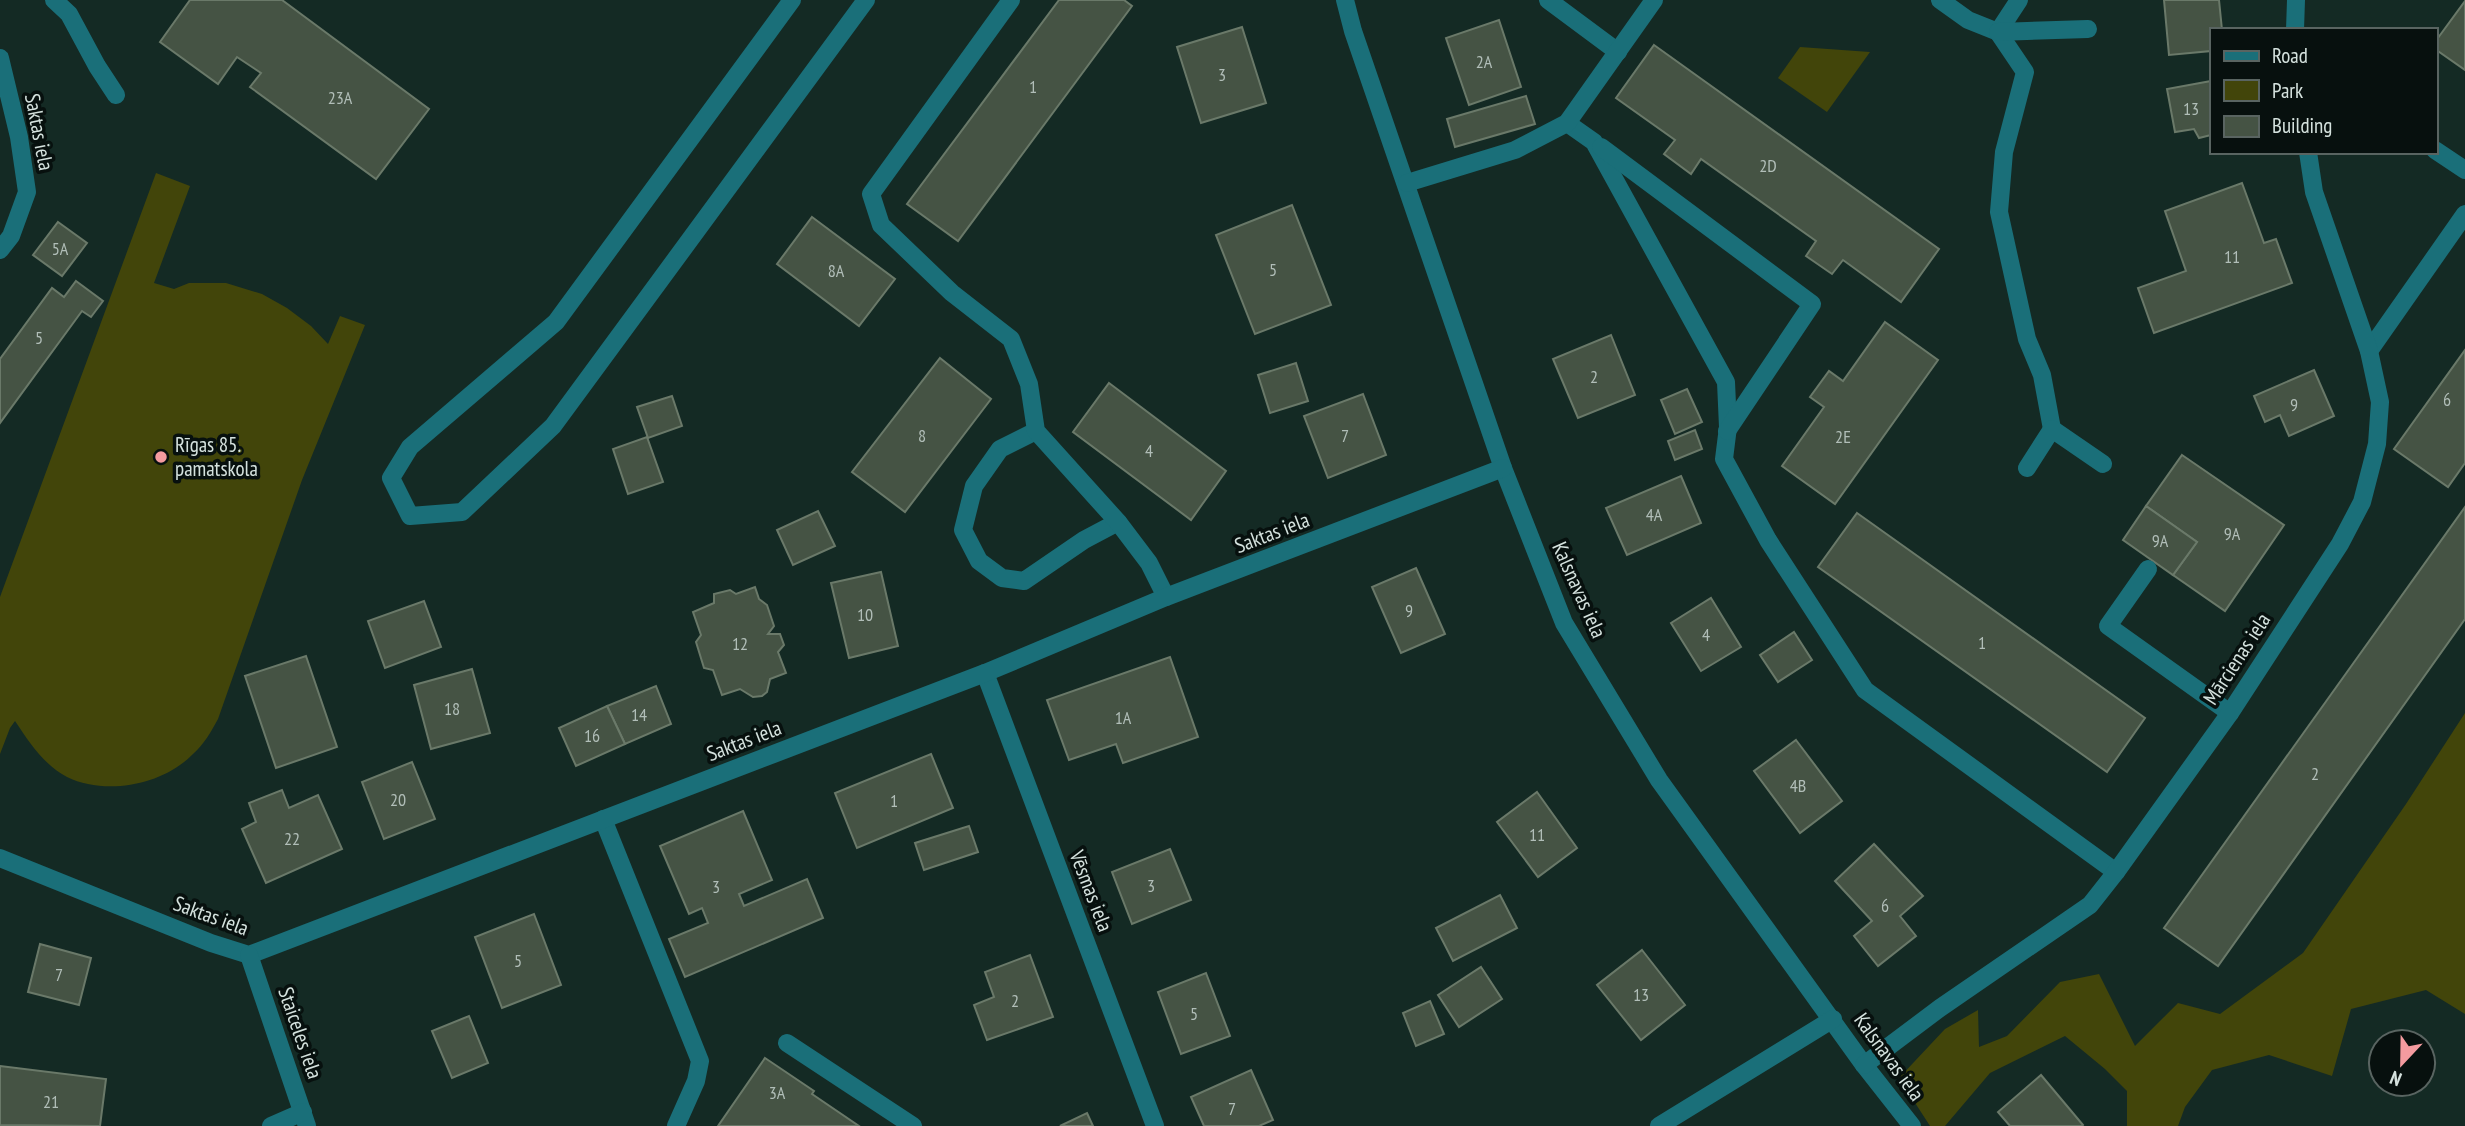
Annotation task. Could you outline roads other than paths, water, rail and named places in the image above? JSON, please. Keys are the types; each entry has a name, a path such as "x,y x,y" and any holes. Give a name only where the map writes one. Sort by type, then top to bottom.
{"street":[{"path":"54,0 69,14 96,66 116,95"},
{"path":"792,0 556,321 410,447 391,478 410,516 462,512 553,426 866,0"},
{"path":"1012,0 871,194 881,225 952,293 1010,339 1029,384 1036,431 1118,522 1149,563 1166,597"},
{"name":"Kalsnavas iela","path":"1345,0 1353,31 1503,468 1564,623 1659,780 1864,1065 1912,1126"},
{"path":"1548,0 1618,52"},
{"path":"1407,183 1515,150 1567,123 1654,0"},
{"path":"1940,0 1968,20 1998,32 2088,29"},
{"path":"1998,32 2019,0"},
{"path":"2295,28 2297,0"},
{"path":"1998,32 2025,72 2004,152 1999,212 2028,339 2042,374 2052,429 2027,468"},
{"name":"Saktas iela","path":"0,58 19,137 27,192 11,236 0,250"},
{"path":"1567,123 1812,304 1727,431"},
{"path":"1594,142 1726,382 1727,431 1724,459 1768,540 1865,690 2116,872"},
{"path":"2437,151 2465,170"},
{"name":"Mārcienas iela","path":"1864,1065 1940,1007 2090,905 2230,713 2340,544 2362,502 2377,444 2381,402 2370,351 2314,192 2308,154"},
{"path":"2370,351 2465,214"},
{"path":"2052,429 2104,464"},
{"path":"1036,431 1000,449 974,486 963,530 979,561 1002,578 1024,581 1084,540 1118,522"},
{"name":"Saktas iela","path":"0,858 211,943 248,955 985,673 1166,597 1503,468"},
{"path":"2148,569 2108,626 2230,713"},
{"name":"Vēsmas iela","path":"985,673 1155,1126"},
{"path":"603,819 700,1061 696,1081 676,1126"},
{"name":"Staiceles iela","path":"248,955 305,1119"},
{"path":"1659,1126 1833,1019"},
{"path":"787,1043 913,1126"},
{"path":"271,1126 305,1119"}],"place":[{"name":"Rīgas 85. pamatskola","path":"161,457"}]}
